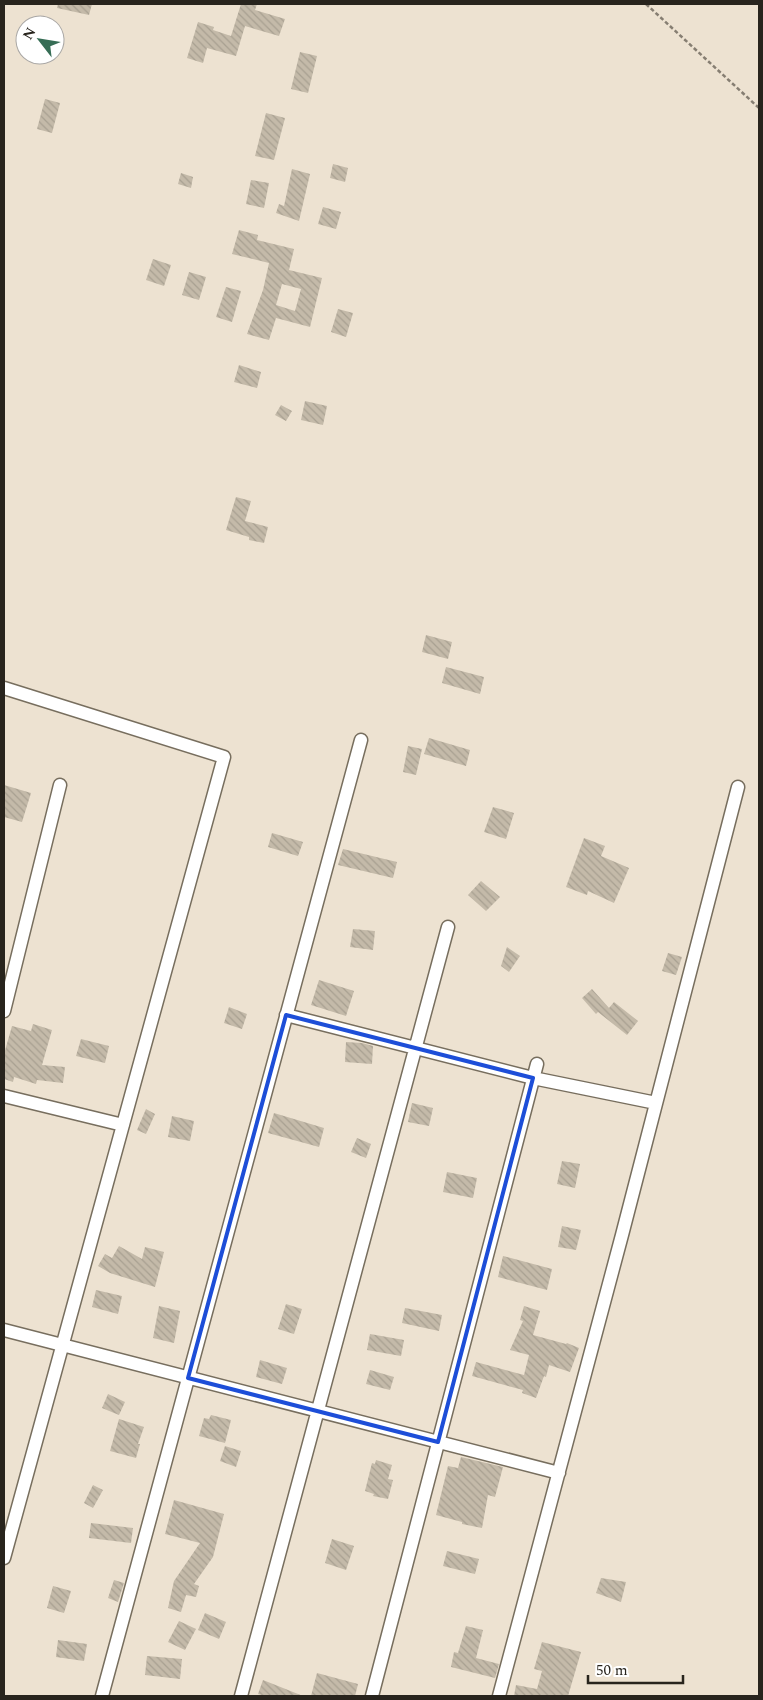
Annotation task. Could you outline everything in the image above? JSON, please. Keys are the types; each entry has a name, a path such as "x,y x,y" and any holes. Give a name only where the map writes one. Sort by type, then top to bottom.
{"street":[{"path":"4,688 224,757 4,1558"},
{"path":"102,1696 361,740"},
{"path":"4,1011 60,785"},
{"path":"499,1696 738,787"},
{"path":"241,1696 448,927"},
{"path":"286,1015 533,1078 656,1103"},
{"path":"372,1696 537,1064"},
{"path":"4,1096 123,1125"},
{"path":"4,1330 559,1473"}],"path":[{"path":"646,4 759,108"}],"highlighted area":[{"path":"286,1015 533,1078 438,1442 188,1378"}],"building":[{"path":"58,4 92,4 89,15 57,8"},
{"path":"241,4 257,4 255,10 285,19 279,36 245,26 236,56 207,48 203,63 187,58 198,22 214,27 213,30 231,36"},
{"path":"300,52 317,56 308,93 291,89"},
{"path":"45,99 60,103 52,133 37,129"},
{"path":"266,113 285,118 274,160 255,156"},
{"path":"333,164 348,168 345,182 330,178"},
{"path":"292,169 310,174 299,221 276,213 279,204 284,206"},
{"path":"181,173 193,177 191,188 178,184"},
{"path":"251,180 269,183 264,208 246,204"},
{"path":"323,207 341,212 336,229 318,224"},
{"path":"239,230 258,235 257,240 294,249 289,270 322,278 310,327 276,318 269,340 247,334 263,290 269,263 232,254","holes":["282,284 301,289 295,311 276,305"]},
{"path":"153,259 171,265 164,286 146,280"},
{"path":"189,272 206,277 199,300 182,295"},
{"path":"226,287 241,291 232,322 216,317"},
{"path":"338,309 353,313 346,337 331,332"},
{"path":"239,365 261,372 257,388 234,382"},
{"path":"305,401 327,406 323,425 301,420"},
{"path":"281,405 292,411 286,421 275,415"},
{"path":"236,497 251,501 245,521 268,527 264,543 249,540 249,537 226,530"},
{"path":"426,635 452,642 448,659 422,652"},
{"path":"446,667 484,677 480,694 442,683"},
{"path":"429,738 470,750 466,766 424,754"},
{"path":"408,746 422,749 416,775 403,772"},
{"path":"4,785 31,793 22,822 4,817"},
{"path":"493,807 514,813 506,839 484,832"},
{"path":"272,833 303,842 298,856 268,847"},
{"path":"584,838 605,846 601,856 629,868 614,903 588,891 587,895 566,887"},
{"path":"343,849 397,862 393,878 338,865"},
{"path":"481,881 500,897 486,911 468,895"},
{"path":"353,929 375,931 373,950 350,947"},
{"path":"507,947 520,956 509,972 501,966"},
{"path":"668,953 682,957 676,975 662,971"},
{"path":"319,980 354,991 346,1016 311,1005"},
{"path":"592,989 609,1008 614,1002 638,1021 627,1035 598,1012 596,1014 582,998"},
{"path":"229,1007 247,1014 242,1029 224,1023"},
{"path":"33,1024 52,1030 42,1065 65,1067 63,1083 37,1080 36,1084 14,1077 13,1082 4,1079 4,1054 12,1026 31,1031"},
{"path":"81,1039 109,1046 105,1063 76,1056"},
{"path":"346,1042 373,1046 372,1064 345,1062"},
{"path":"412,1103 433,1108 429,1126 408,1122"},
{"path":"146,1109 155,1114 146,1134 137,1130"},
{"path":"274,1113 324,1128 319,1147 268,1133"},
{"path":"172,1116 194,1121 190,1141 168,1137"},
{"path":"357,1138 371,1144 366,1158 351,1152"},
{"path":"562,1161 580,1164 575,1188 557,1184"},
{"path":"447,1172 477,1178 473,1198 443,1192"},
{"path":"562,1226 581,1230 576,1250 558,1247"},
{"path":"119,1246 142,1259 145,1247 164,1252 155,1287 110,1273 98,1266 105,1254 112,1258"},
{"path":"503,1256 552,1269 547,1290 498,1277"},
{"path":"96,1290 122,1296 118,1314 92,1307"},
{"path":"286,1304 302,1309 294,1334 278,1329"},
{"path":"159,1306 180,1311 174,1343 153,1338"},
{"path":"524,1306 540,1311 533,1335 567,1343 579,1348 570,1372 549,1365 546,1377 544,1376 536,1398 522,1393 523,1390 472,1376 476,1362 524,1375 529,1355 510,1350 523,1321 520,1320"},
{"path":"405,1308 442,1315 439,1331 402,1323"},
{"path":"370,1334 404,1340 401,1356 367,1350"},
{"path":"260,1360 287,1368 282,1384 256,1377"},
{"path":"370,1370 394,1377 390,1390 366,1384"},
{"path":"108,1394 125,1402 119,1415 102,1408"},
{"path":"211,1415 231,1420 225,1443 199,1436 204,1418 209,1419"},
{"path":"119,1419 144,1427 138,1444 140,1444 136,1458 110,1451"},
{"path":"225,1446 241,1451 236,1467 220,1461"},
{"path":"461,1457 503,1467 495,1497 488,1495 482,1528 462,1524 462,1522 436,1515 448,1466 458,1468"},
{"path":"376,1460 392,1465 388,1479 393,1480 388,1499 373,1496 374,1494 365,1491 372,1463 375,1464"},
{"path":"93,1485 103,1490 93,1508 84,1503"},
{"path":"174,1500 224,1514 213,1557 194,1584 199,1586 196,1597 186,1595 181,1612 168,1608 174,1581 200,1543 165,1534"},
{"path":"91,1523 133,1528 131,1543 89,1538"},
{"path":"332,1539 354,1546 346,1570 325,1563"},
{"path":"447,1551 479,1559 475,1574 443,1566"},
{"path":"601,1578 626,1582 621,1602 596,1593"},
{"path":"114,1580 124,1583 118,1602 108,1598"},
{"path":"53,1586 71,1591 64,1613 47,1608"},
{"path":"205,1613 226,1622 219,1639 198,1630"},
{"path":"179,1621 196,1629 185,1650 168,1642"},
{"path":"466,1626 483,1630 476,1658 499,1664 495,1678 451,1667 454,1652 458,1653"},
{"path":"58,1640 87,1644 84,1661 56,1657"},
{"path":"542,1642 581,1652 568,1696 514,1696 516,1685 537,1689 542,1671 534,1669"},
{"path":"147,1656 182,1659 180,1679 145,1675"},
{"path":"317,1673 358,1684 355,1696 311,1696"},
{"path":"263,1680 303,1696 265,1696 258,1694"}]}
